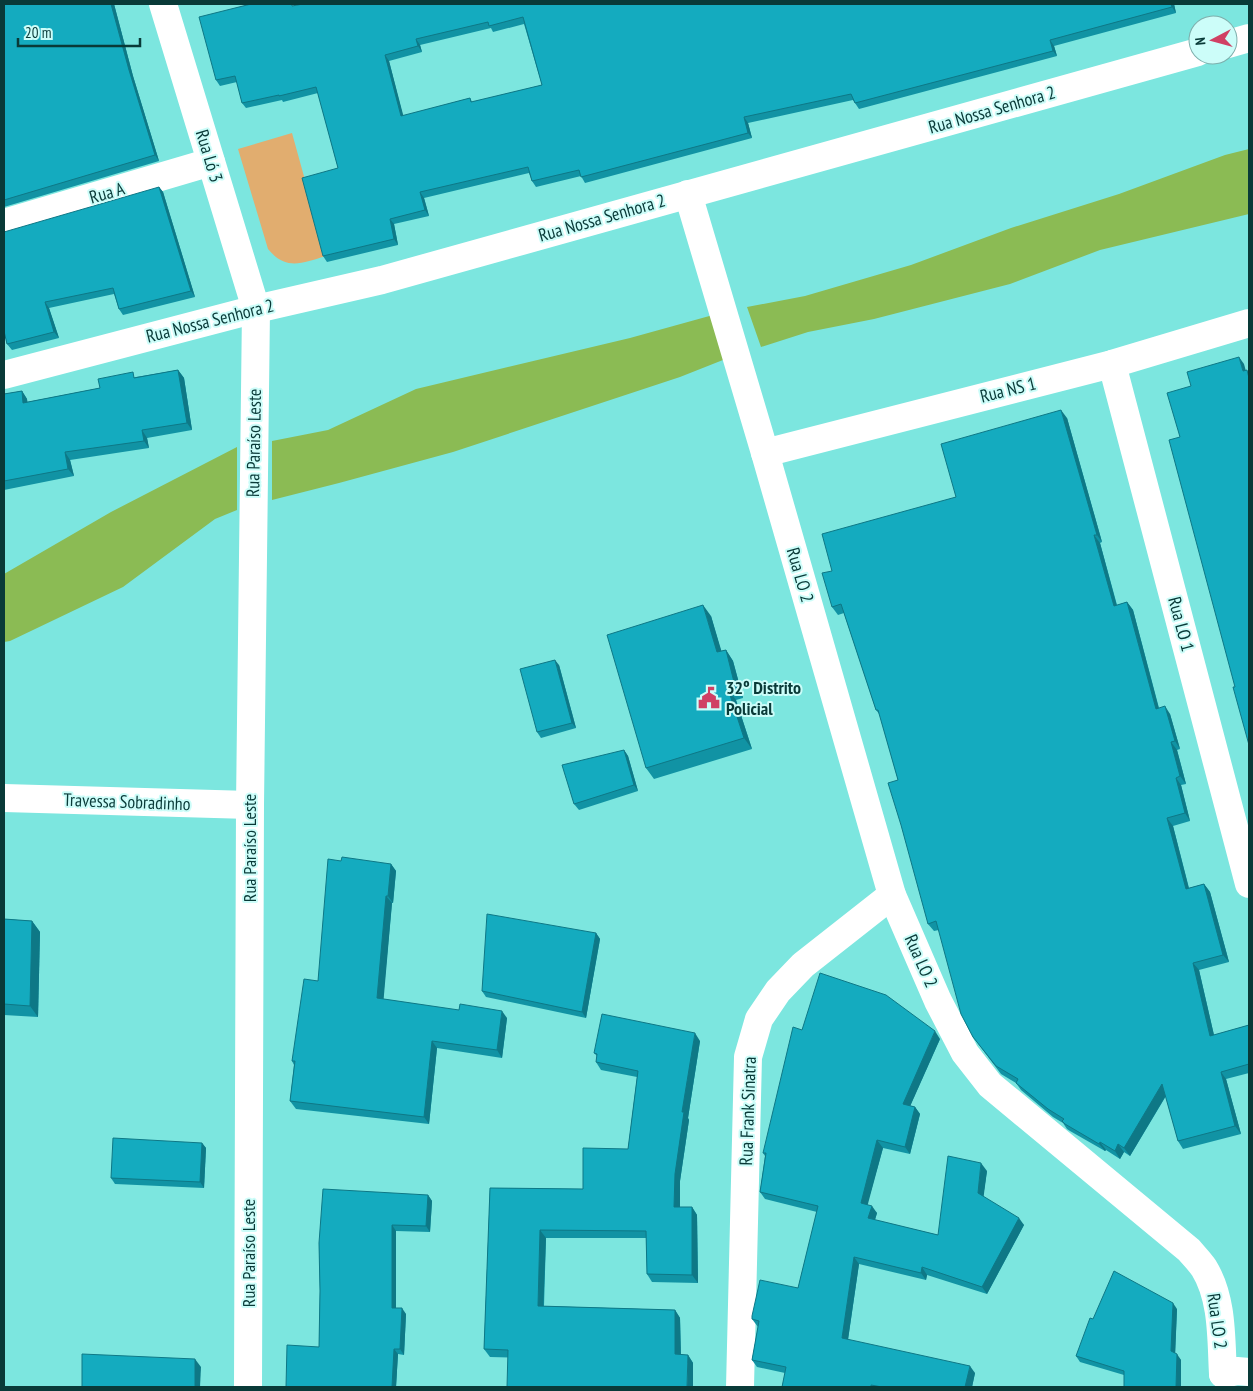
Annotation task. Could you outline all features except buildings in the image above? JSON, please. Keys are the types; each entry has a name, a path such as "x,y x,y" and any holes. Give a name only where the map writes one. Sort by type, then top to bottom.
{"street":[{"name":"Rua Ló 3","path":"163,4 256,309"},
{"name":"Rua Nossa Senhora 2","path":"4,375 256,309 382,280 1188,55"},
{"name":"Rua A","path":"4,223 211,162"},
{"name":"Rua LO 2","path":"688,194 765,453 892,895 938,1001 965,1053 990,1085 1189,1250 1204,1268 1214,1290 1220,1313 1228,1378"},
{"name":"Rua Paraíso Leste","path":"248,1387 250,805 256,309"},
{"name":"Rua NS 1","path":"765,453 1112,364 1249,324"},
{"name":"Rua LO 1","path":"1112,364 1249,884"},
{"name":"Travessa Sobradinho","path":"4,798 250,805"},
{"name":"Rua Frank Sinatra","path":"740,1387 748,1056 759,1018 778,991 803,965 892,895"}],"shaded area":[{"path":"292,133 326,256 302,263 288,263 275,256 268,249 238,149"},
{"path":"1249,149 1249,214 1100,250 1010,284 874,319 808,332 761,347 747,307 805,296 911,265 1011,228 1119,194 1225,155"},
{"path":"713,315 728,358 680,377 453,452 272,500 272,441 328,430 416,389 630,338"},
{"path":"237,447 237,510 215,519 123,587 10,641 4,642 4,574 111,512"}],"place":[{"name":"32º Distrito Policial","path":"709,698"}]}
